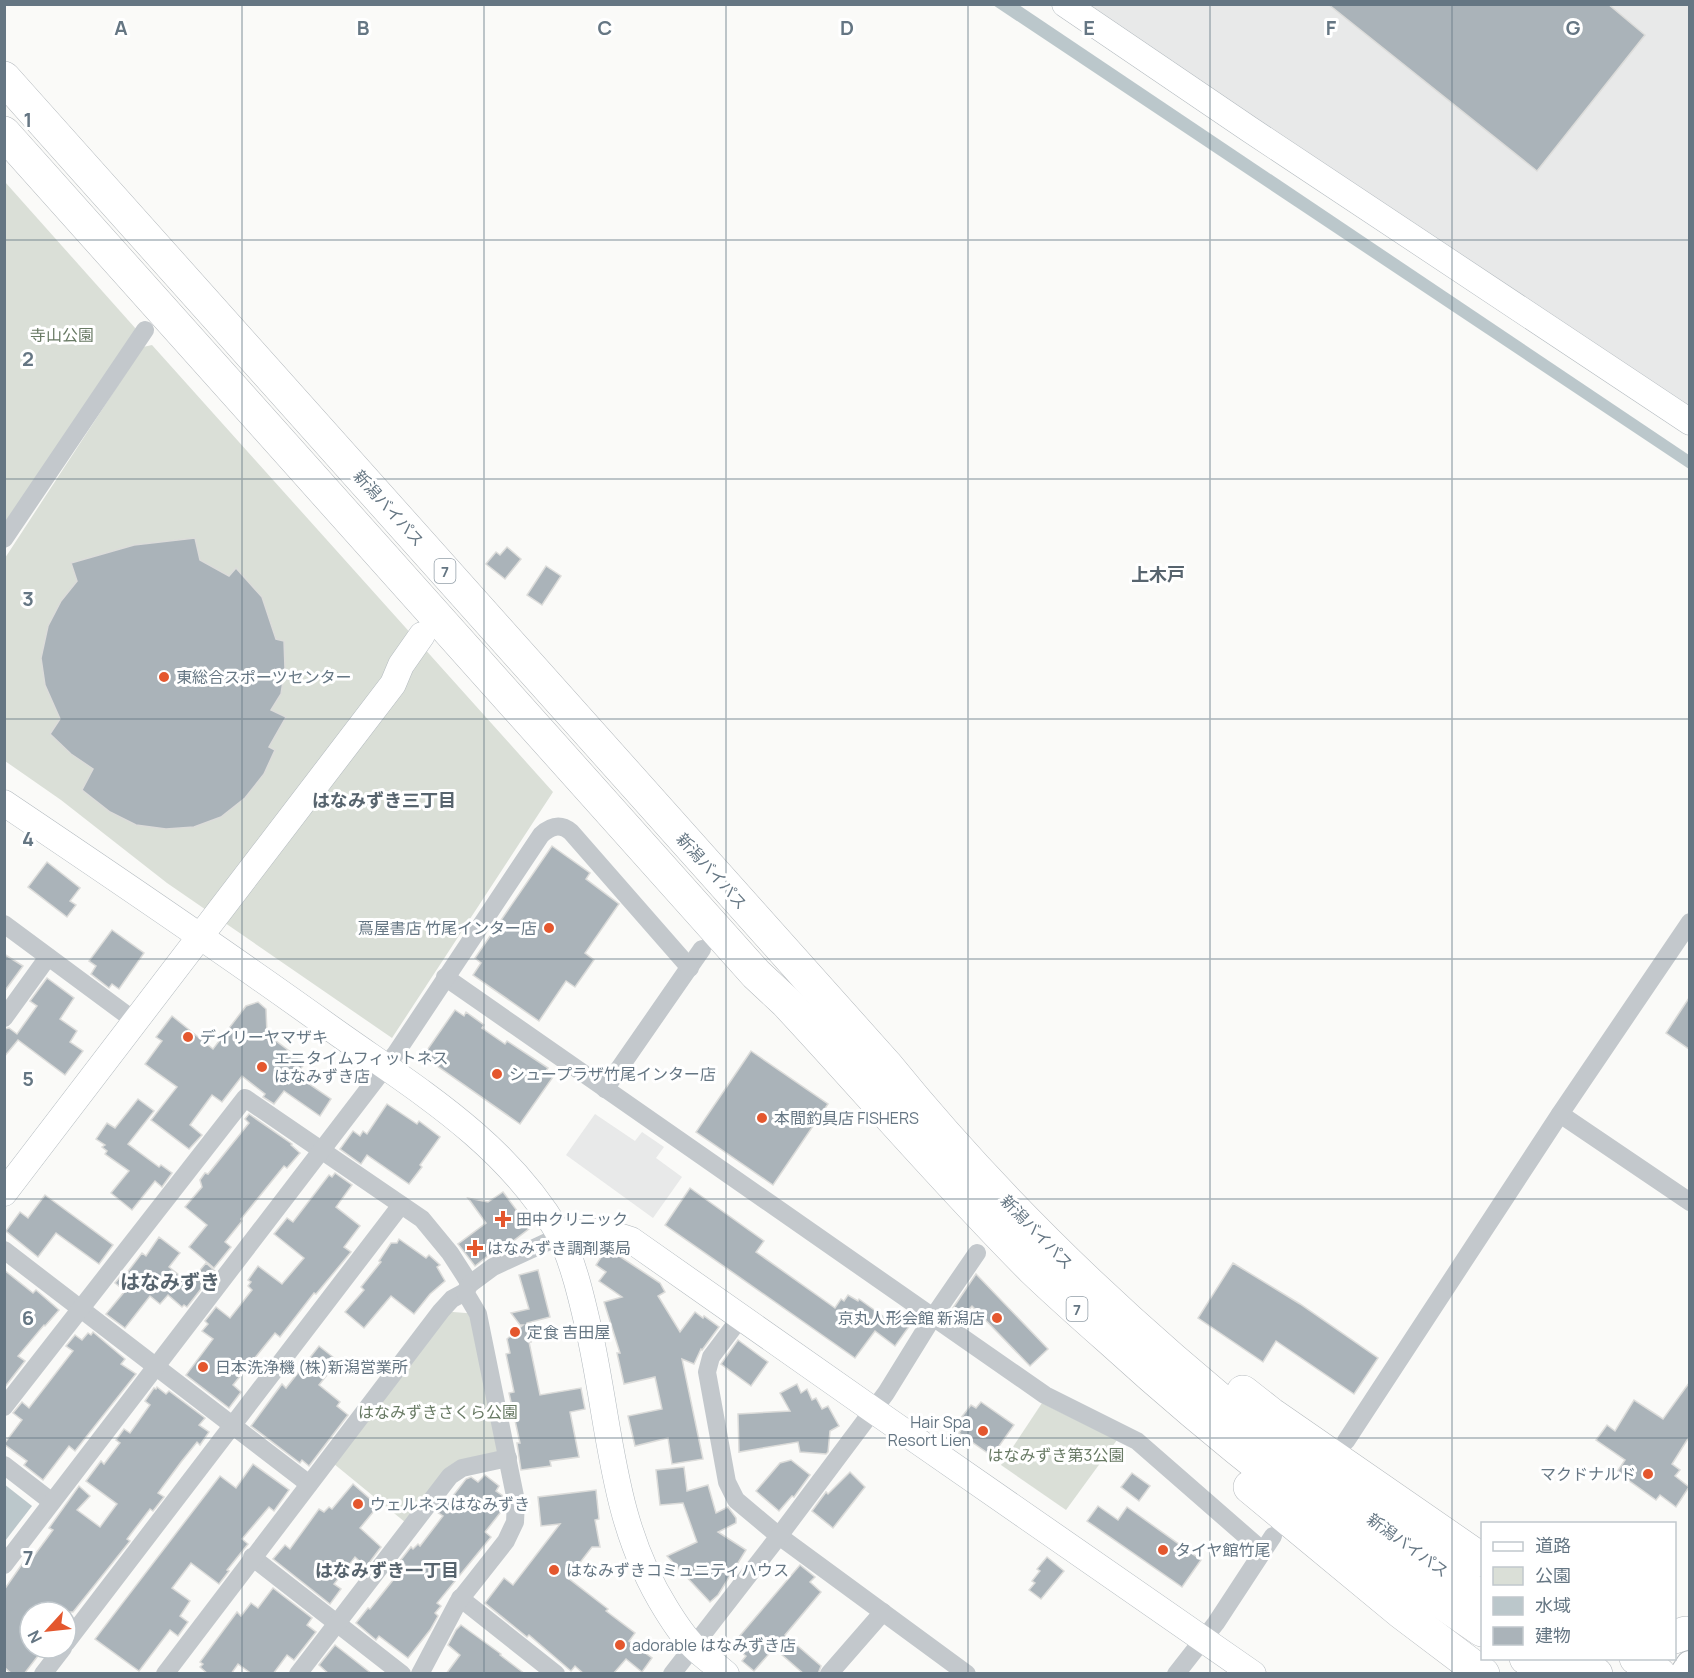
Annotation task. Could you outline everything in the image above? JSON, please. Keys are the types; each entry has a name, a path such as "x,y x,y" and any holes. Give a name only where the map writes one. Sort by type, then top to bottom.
{"highway":[{"name":"新潟バイパス","path":"4,78 886,1065 934,1125 1052,1249 1116,1310 1225,1405 1459,1593 1481,1627"},
{"name":"新潟バイパス","path":"4,133 756,974 786,1002 980,1213 1050,1285 1207,1424 1328,1520 1459,1593"},
{"path":"756,974 777,1011 929,1181 1016,1273 1117,1371 1229,1469 1392,1604 1482,1674"},
{"path":"886,1065 944,1116 1056,1234 1149,1317 1271,1414 1481,1559"},
{"path":"1528,1660 1549,1674"},
{"path":"1575,1660 1596,1674"},
{"path":"1615,1660 1627,1674"},
{"path":"1638,1660 1659,1673"}],"main road":[{"path":"1680,1645 1683,1674"},
{"path":"1659,1673 1669,1660"}],"street":[{"path":"1065,4 1288,156 1689,422"},
{"path":"4,539 145,330"},
{"path":"4,1193 393,684 401,665 422,635"},
{"path":"4,803 201,936 468,1127 494,1151 537,1200 560,1236 586,1318 597,1365 615,1476 632,1541 653,1588 670,1616 693,1646 726,1674"},
{"path":"4,1564 385,1067 541,835 555,826 564,826 571,832 690,968"},
{"path":"1346,1441 1689,922"},
{"path":"4,924 135,1022"},
{"path":"605,1089 702,950"},
{"path":"4,1018 48,957"},
{"path":"445,977 1045,1395 1137,1441 1268,1544 1216,1623 1176,1674"},
{"path":"4,1407 245,1098 422,1219 450,1253 478,1314 516,1501 514,1522 506,1541 460,1598 420,1674"},
{"path":"1560,1114 1689,1202"},
{"path":"78,1627 401,1205"},
{"path":"165,1674 252,1557 452,1299 493,1267 560,1236 588,1231 607,1232 631,1240 1253,1674"},
{"path":"4,1250 309,1484"},
{"path":"672,1674 886,1393 933,1317 977,1253"},
{"path":"741,1317 711,1357 707,1372 728,1482 736,1500 779,1536 967,1674"},
{"path":"298,1674 450,1476 462,1468 508,1458"},
{"path":"4,1465 52,1502"},
{"path":"252,1557 402,1674"},
{"path":"460,1598 556,1674"},
{"path":"829,1674 883,1612"},
{"path":"43,1674 54,1660"}],"shaded area":[{"path":"1081,5 1689,5 1689,411"},
{"path":"595,1114 635,1141 642,1132 664,1147 656,1158 682,1177 653,1218 566,1155"}],"green space":[{"name":"寺山公園","path":"5,182 136,329 4,526"},
{"path":"152,345 553,792 392,1038 167,883 61,800 5,761 5,558 143,347"},
{"name":"はなみずきさくら公園","path":"441,1311 478,1314 508,1458 462,1468 411,1527 328,1459"},
{"name":"はなみずき第3公園","path":"1042,1403 1117,1440 1066,1510 1001,1465"}],"water":[{"path":"993,5 1019,5 1689,455 1689,469"},
{"path":"4,1484 32,1506 5,1541 4,1541"}],"building":[{"path":"1328,4 1608,4 1645,35 1537,171"},
{"name":"東総合スポーツセンター","path":"195,538 200,560 229,576 236,568 262,597 276,639 284,641 285,668 281,694 271,710 286,717 269,747 275,750 264,774 245,798 221,817 194,827 166,829 136,825 110,812 82,790 93,769 71,754 50,734 60,719 45,685 41,658 48,626 61,601 77,581 71,563 134,545"},
{"path":"507,547 521,559 505,579 486,564 496,552 500,555"},
{"path":"546,566 561,576 542,605 527,595"},
{"name":"蔦屋書店 竹尾インター店","path":"552,846 590,873 586,879 619,904 585,953 594,960 575,987 566,981 539,1021 473,975 481,963 475,958"},
{"path":"47,862 80,888 70,901 76,905 67,917 28,887"},
{"path":"112,930 144,953 119,989 112,984 109,988 91,974 96,966 89,961"},
{"path":"4,954 23,966 4,992"},
{"path":"47,978 74,998 60,1019 77,1031 70,1042 83,1051 65,1075 18,1040 4,1057 4,1029 9,1028 17,1034 37,1006 30,1001"},
{"path":"1689,998 1689,1049 1666,1033"},
{"path":"258,1002 266,1009 267,1034 305,1063 296,1075 331,1099 320,1116 284,1091 274,1104 263,1097 265,1094 242,1076 222,1102 212,1095 190,1125 202,1135 189,1149 151,1120 177,1087 145,1064 162,1041 156,1037 172,1016 213,1049 246,1006"},
{"path":"455,1010 464,1016 466,1012 484,1025 482,1028 505,1044 507,1041 548,1068 546,1071 553,1077 520,1124 423,1056"},
{"name":"本間釣具店 FISHERS","path":"751,1051 828,1104 773,1185 696,1132"},
{"path":"138,1099 154,1111 128,1144 159,1167 161,1165 172,1173 162,1187 155,1181 132,1210 111,1193 129,1171 105,1154 107,1151 102,1147 105,1145 96,1139 107,1123 115,1128"},
{"path":"387,1104 417,1124 419,1121 440,1137 409,1184 367,1155 361,1164 340,1149 353,1131 360,1136 363,1131 367,1134"},
{"path":"249,1114 292,1144 300,1153 287,1168 284,1166 241,1219 242,1221 225,1242 231,1247 214,1268 189,1247 207,1225 185,1207 202,1187 200,1180 205,1173 208,1174 249,1123 245,1119"},
{"path":"335,1173 352,1185 336,1207 360,1226 344,1247 351,1252 316,1294 314,1293 280,1337 275,1333 233,1385 241,1392 229,1408 186,1375 213,1339 202,1331 208,1324 205,1321 216,1307 230,1318 252,1290 248,1286 251,1282 248,1280 258,1266 282,1284 304,1258 274,1234 287,1218 293,1222 329,1175 332,1177"},
{"path":"690,1188 764,1241 756,1252 835,1308 841,1299 844,1301 848,1295 858,1301 859,1299 891,1322 899,1311 913,1321 895,1346 875,1331 855,1358 665,1225"},
{"path":"503,1192 530,1228 499,1252 489,1255 475,1266 458,1244 486,1223 468,1198 488,1202"},
{"path":"45,1195 113,1245 99,1264 56,1233 38,1257 6,1231 20,1212 28,1218"},
{"path":"159,1237 180,1253 169,1267 189,1283 206,1263 215,1271 187,1307 184,1305 182,1307 168,1295 160,1304 150,1296 125,1328 106,1314 125,1291 115,1283 124,1272 126,1274 142,1253 146,1256"},
{"path":"399,1239 426,1258 429,1255 440,1265 437,1267 445,1281 430,1294 414,1314 391,1296 364,1328 345,1312 364,1290 361,1287 381,1262 379,1261 391,1243 397,1243"},
{"path":"607,1248 660,1283 665,1292 658,1296 680,1332 695,1312 719,1327 701,1349 694,1364 682,1359 703,1459 672,1464 668,1438 635,1446 628,1416 662,1409 655,1377 624,1384 617,1353 620,1353 604,1302 622,1297 599,1281 606,1272 596,1265"},
{"path":"1233,1263 1300,1304 1378,1358 1354,1394 1276,1341 1263,1362 1198,1318"},
{"path":"4,1270 33,1293 36,1290 59,1310 18,1356 25,1361 4,1388"},
{"path":"538,1270 550,1317 527,1323 540,1395 581,1388 585,1409 570,1412 579,1457 550,1461 551,1466 521,1470 517,1443 520,1443 509,1393 514,1392 506,1354 510,1353 507,1339 523,1325 520,1325 511,1313 529,1309 519,1275"},
{"path":"976,1274 1048,1349 1030,1366 972,1306 959,1320 951,1311"},
{"path":"93,1332 125,1359 121,1364 136,1374 75,1451 69,1446 43,1480 24,1465 27,1461 4,1444 22,1420 13,1413 22,1402 29,1408 73,1351 66,1346 75,1335 82,1340 88,1333 91,1335"},
{"path":"738,1340 768,1362 751,1386 721,1364"},
{"path":"319,1346 338,1361 319,1385 340,1402 337,1406 348,1415 309,1466 302,1460 300,1463 251,1426 282,1384 286,1388"},
{"path":"1689,1383 1689,1437 1672,1464 1680,1470 1675,1476 1689,1487 1676,1507 1660,1495 1656,1500 1617,1472 1625,1460 1596,1440 1607,1425 1615,1431 1634,1400 1663,1419"},
{"path":"797,1384 801,1393 807,1389 812,1400 816,1398 822,1409 828,1406 839,1426 830,1431 828,1452 826,1454 800,1452 798,1442 739,1452 738,1414 790,1411 780,1393"},
{"path":"157,1387 166,1394 169,1391 205,1418 199,1425 209,1432 200,1445 197,1442 181,1462 158,1493 164,1497 153,1511 150,1509 127,1539 130,1541 78,1606 78,1600 18,1600 18,1660 35,1660 24,1674 12,1674 4,1667 4,1590 27,1557 31,1560 53,1530 49,1528 79,1486 90,1496 77,1510 100,1527 117,1504 86,1481 101,1461 104,1464 120,1443 116,1440 124,1429 130,1433 150,1405 145,1401 154,1388"},
{"path":"981,1402 1014,1425 992,1456 959,1433 963,1427 957,1423 971,1405 976,1408"},
{"path":"791,1460 810,1475 794,1497 792,1496 779,1511 756,1491 780,1463"},
{"path":"253,1464 289,1490 274,1511 269,1507 242,1539 248,1544 219,1584 191,1563 172,1588 190,1601 180,1616 188,1622 178,1636 170,1630 139,1671 95,1639 220,1476 236,1488"},
{"path":"684,1467 687,1491 708,1485 716,1513 728,1507 736,1518 736,1523 718,1532 746,1550 718,1595 710,1602 667,1556 697,1542 683,1503 660,1505 656,1470"},
{"path":"850,1472 865,1487 833,1528 812,1511 826,1492 828,1494"},
{"path":"1132,1473 1150,1486 1139,1501 1121,1487"},
{"path":"485,1475 499,1486 496,1491 503,1496 497,1503 504,1508 485,1532 491,1537 437,1603 441,1606 435,1613 438,1616 408,1658 379,1636 376,1640 356,1623 405,1565 400,1561 411,1547 413,1549 418,1544 420,1546 443,1516 437,1512 446,1499 449,1501 466,1479 471,1477 478,1482"},
{"path":"353,1484 378,1506 360,1528 381,1547 366,1567 355,1557 334,1584 341,1589 330,1604 273,1559 285,1545 290,1549 319,1509 324,1512 329,1507 332,1509"},
{"path":"596,1490 599,1519 595,1520 600,1547 592,1547 568,1578 635,1633 629,1641 652,1658 642,1672 626,1659 613,1674 584,1674 575,1666 571,1671 529,1635 527,1637 485,1603 504,1578 513,1585 560,1524 541,1526 538,1497"},
{"path":"1098,1506 1118,1520 1127,1507 1201,1560 1182,1587 1087,1521"},
{"path":"1047,1557 1064,1571 1041,1599 1029,1590 1035,1583 1032,1581 1040,1571 1037,1569"},
{"path":"800,1565 815,1577 810,1582 821,1592 785,1635 821,1666 818,1674 804,1674 774,1648 754,1671 742,1661 746,1656 732,1645"},
{"path":"273,1588 312,1618 307,1625 316,1632 294,1660 287,1655 273,1674 252,1674 238,1664 231,1674 208,1674 200,1667 203,1664 200,1662 237,1612 241,1616 251,1603 258,1608"},
{"path":"461,1625 525,1674 446,1674 460,1655 448,1645"},
{"path":"335,1645 372,1674 329,1674 319,1665"}],"place":[{"name":"東総合スポーツセンター","path":"164,677"},
{"name":"蔦屋書店 竹尾インター店","path":"549,928"},
{"name":"デイリーヤマザキ","path":"188,1037"},
{"name":"エニタイムフィットネス はなみずき店","path":"262,1067"},
{"name":"シュープラザ竹尾インター店","path":"497,1074"},
{"name":"本間釣具店 FISHERS","path":"762,1118"},
{"name":"田中クリニック","path":"503,1219"},
{"name":"はなみずき調剤薬局","path":"475,1248"},
{"name":"京丸人形会館 新潟店","path":"997,1318"},
{"name":"定食 吉田屋","path":"515,1332"},
{"name":"日本洗浄機 (株)新潟営業所","path":"203,1367"},
{"name":"Hair Spa Resort Lien","path":"983,1431"},
{"name":"マクドナルド","path":"1648,1474"},
{"name":"ウェルネスはなみずき","path":"358,1504"},
{"name":"タイヤ館竹尾","path":"1163,1550"},
{"name":"はなみずきコミュニティハウス","path":"554,1570"},
{"name":"adorable はなみずき店","path":"620,1645"}],"district":[{"name":"上木戸","path":"1158,574"},
{"name":"はなみずき三丁目","path":"384,800"},
{"name":"はなみずき","path":"170,1281"},
{"name":"はなみずき一丁目","path":"387,1570"}]}
